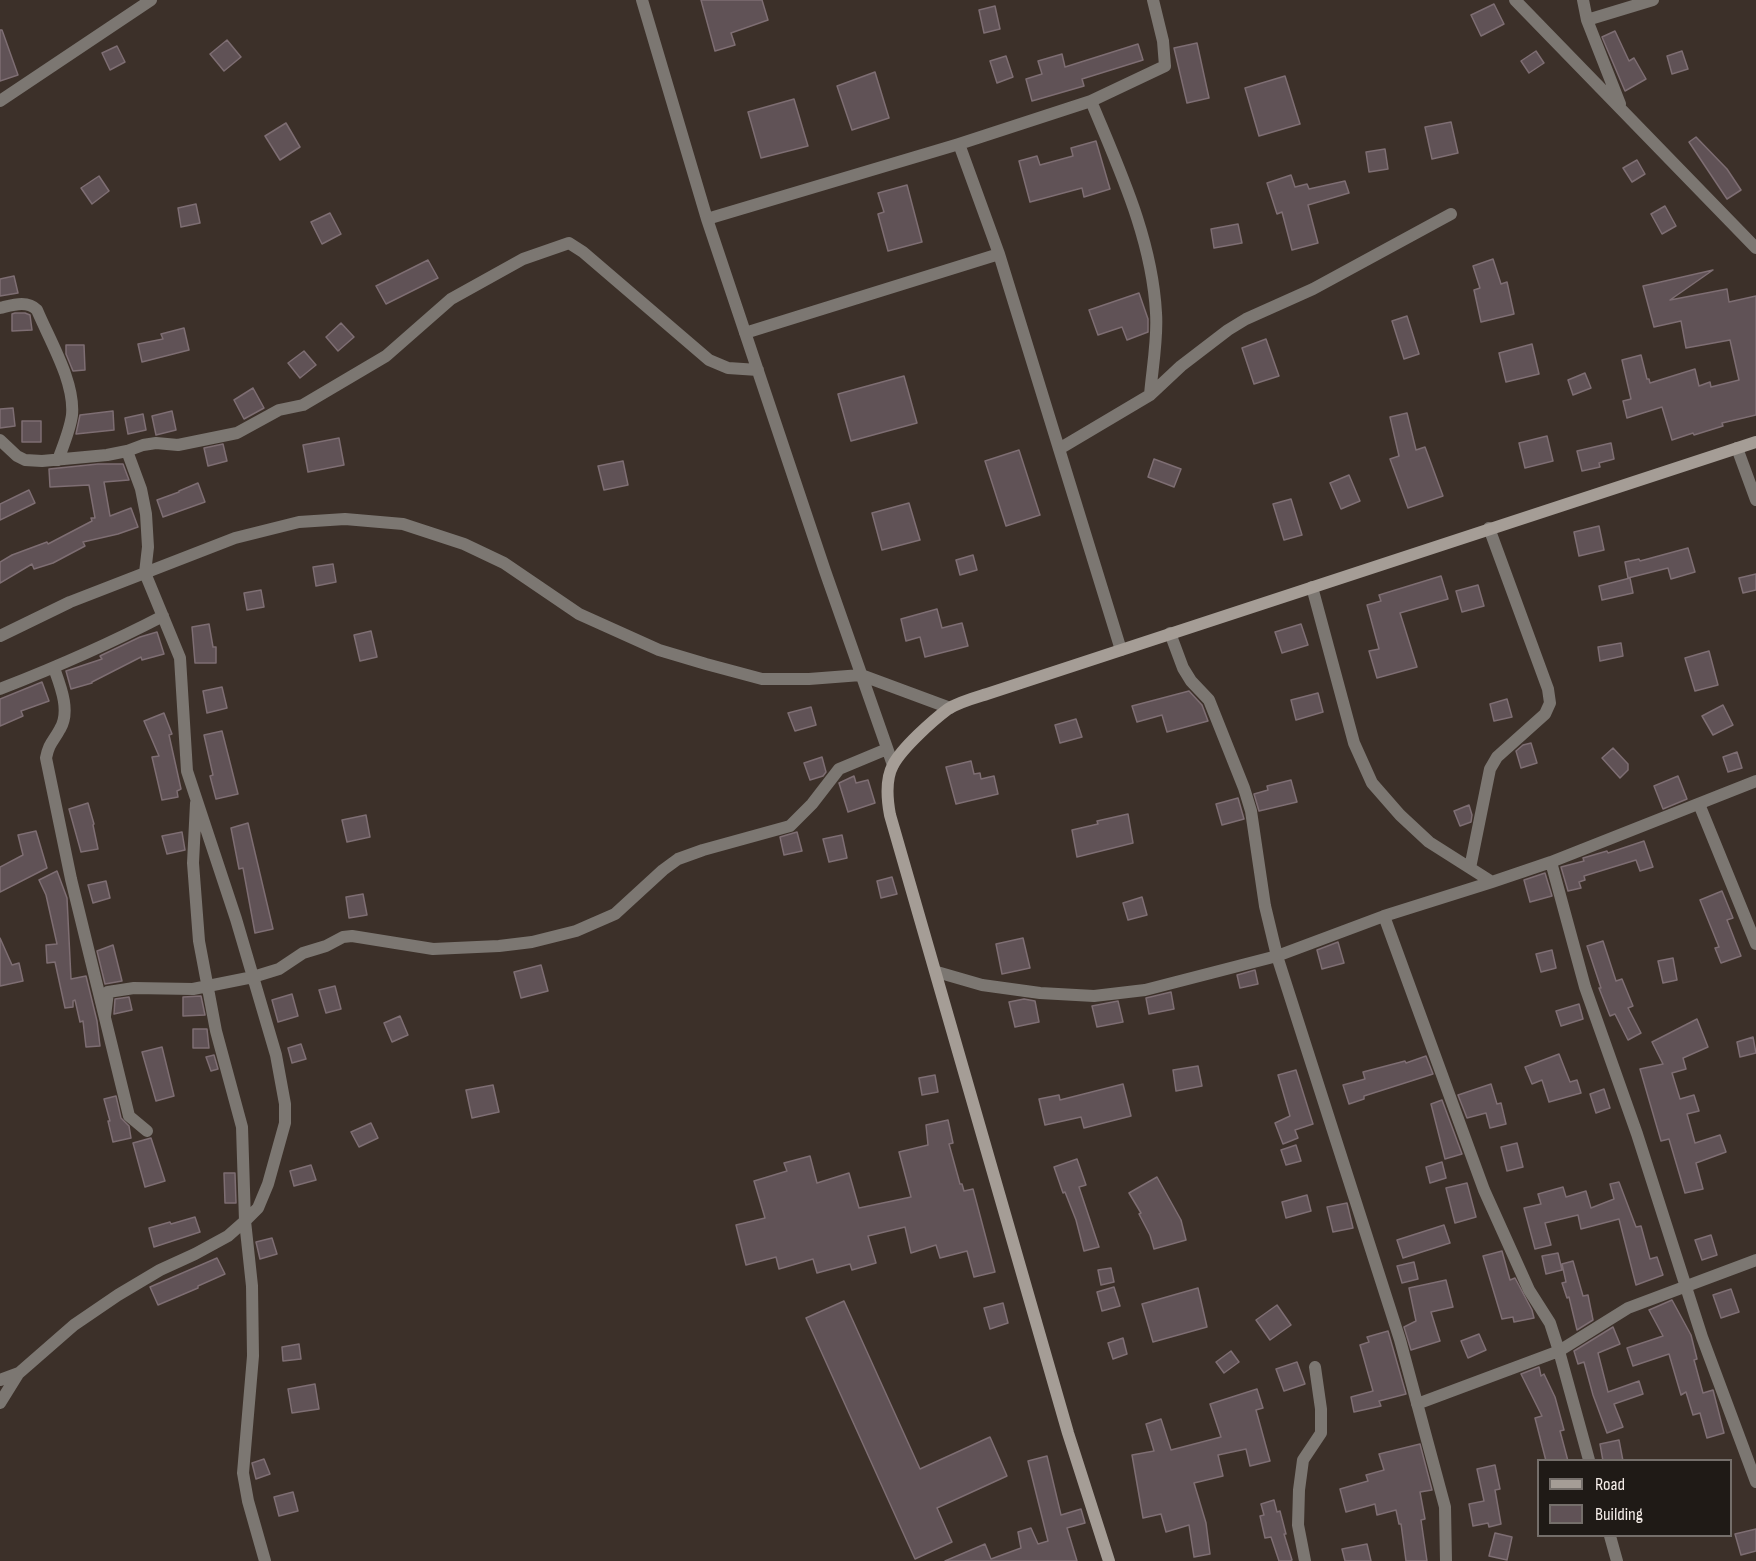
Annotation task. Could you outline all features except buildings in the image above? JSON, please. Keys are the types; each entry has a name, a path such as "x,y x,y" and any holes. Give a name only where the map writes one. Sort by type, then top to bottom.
{"main road":[{"path":"1109,1561 1068,1433 890,815 886,798 893,765 919,735 950,708 987,694 1756,442"}],"street":[{"path":"0,101 151,0"},
{"path":"642,0 707,219 893,765"},
{"path":"707,219 959,144 1091,101 1166,66 1163,41 1153,0"},
{"path":"1515,0 1756,248"},
{"path":"1583,0 1587,20 1621,108"},
{"path":"1587,20 1653,0"},
{"path":"1091,101 1129,193 1149,260 1156,315 1150,395"},
{"path":"959,144 999,254 1121,650"},
{"path":"1059,449 1150,395 1180,366 1246,319 1313,289 1451,214"},
{"path":"0,440 16,456 25,460 58,460 127,452 143,445 156,443 178,445 237,434 279,410 303,405 386,356 450,299 524,259 569,243 592,259 709,360 728,368 758,370"},
{"path":"745,333 999,254"},
{"path":"0,308 25,303 33,305 63,372 72,396 72,417 58,460"},
{"path":"1737,448 1756,500"},
{"path":"0,1403 19,1373 74,1325 160,1270 228,1236 245,1221 258,1208 268,1185 285,1123 285,1104 276,1055 187,771 180,658 145,573 148,547 146,514 141,489 127,452"},
{"path":"0,636 70,602 235,538 299,522 345,519 403,524 464,544 504,563 579,614 659,650 762,679 808,679 861,675 950,708"},
{"path":"1470,868 1490,769 1497,757 1545,714 1550,703 1548,689 1489,528"},
{"path":"1312,587 1354,743 1372,783 1400,815 1429,842 1492,882"},
{"path":"0,689 54,668 163,616"},
{"path":"1170,633 1182,668 1209,700 1251,811 1264,906 1277,956 1400,1340 1445,1507 1446,1561"},
{"path":"54,668 64,699 64,708 62,726 49,744 46,759 71,879 129,1116 147,1131"},
{"path":"105,1016 108,992 134,988 193,989 253,977 279,969 303,953 326,946 343,937 352,936 433,949 532,942 576,931 615,914 678,859 790,826 812,804 839,769 887,749"},
{"path":"937,972 982,985 1040,993 1094,996 1146,990 1277,956 1384,916 1551,862 1756,781"},
{"path":"196,795 193,863 199,941 216,1031 242,1127 245,1221 252,1286 253,1356 243,1473 248,1501 265,1561"},
{"path":"1699,804 1756,944"},
{"path":"1551,862 1586,987 1637,1134 1702,1337 1756,1482"},
{"path":"1384,916 1484,1190 1529,1290 1550,1323 1588,1459"},
{"path":"1417,1404 1559,1351 1628,1308 1756,1260"},
{"path":"1305,1561 1298,1525 1299,1490 1303,1460 1321,1433 1322,1409 1315,1367"},
{"path":"0,1380 19,1373"},
{"path":"1610,1537 1617,1561"}]}
